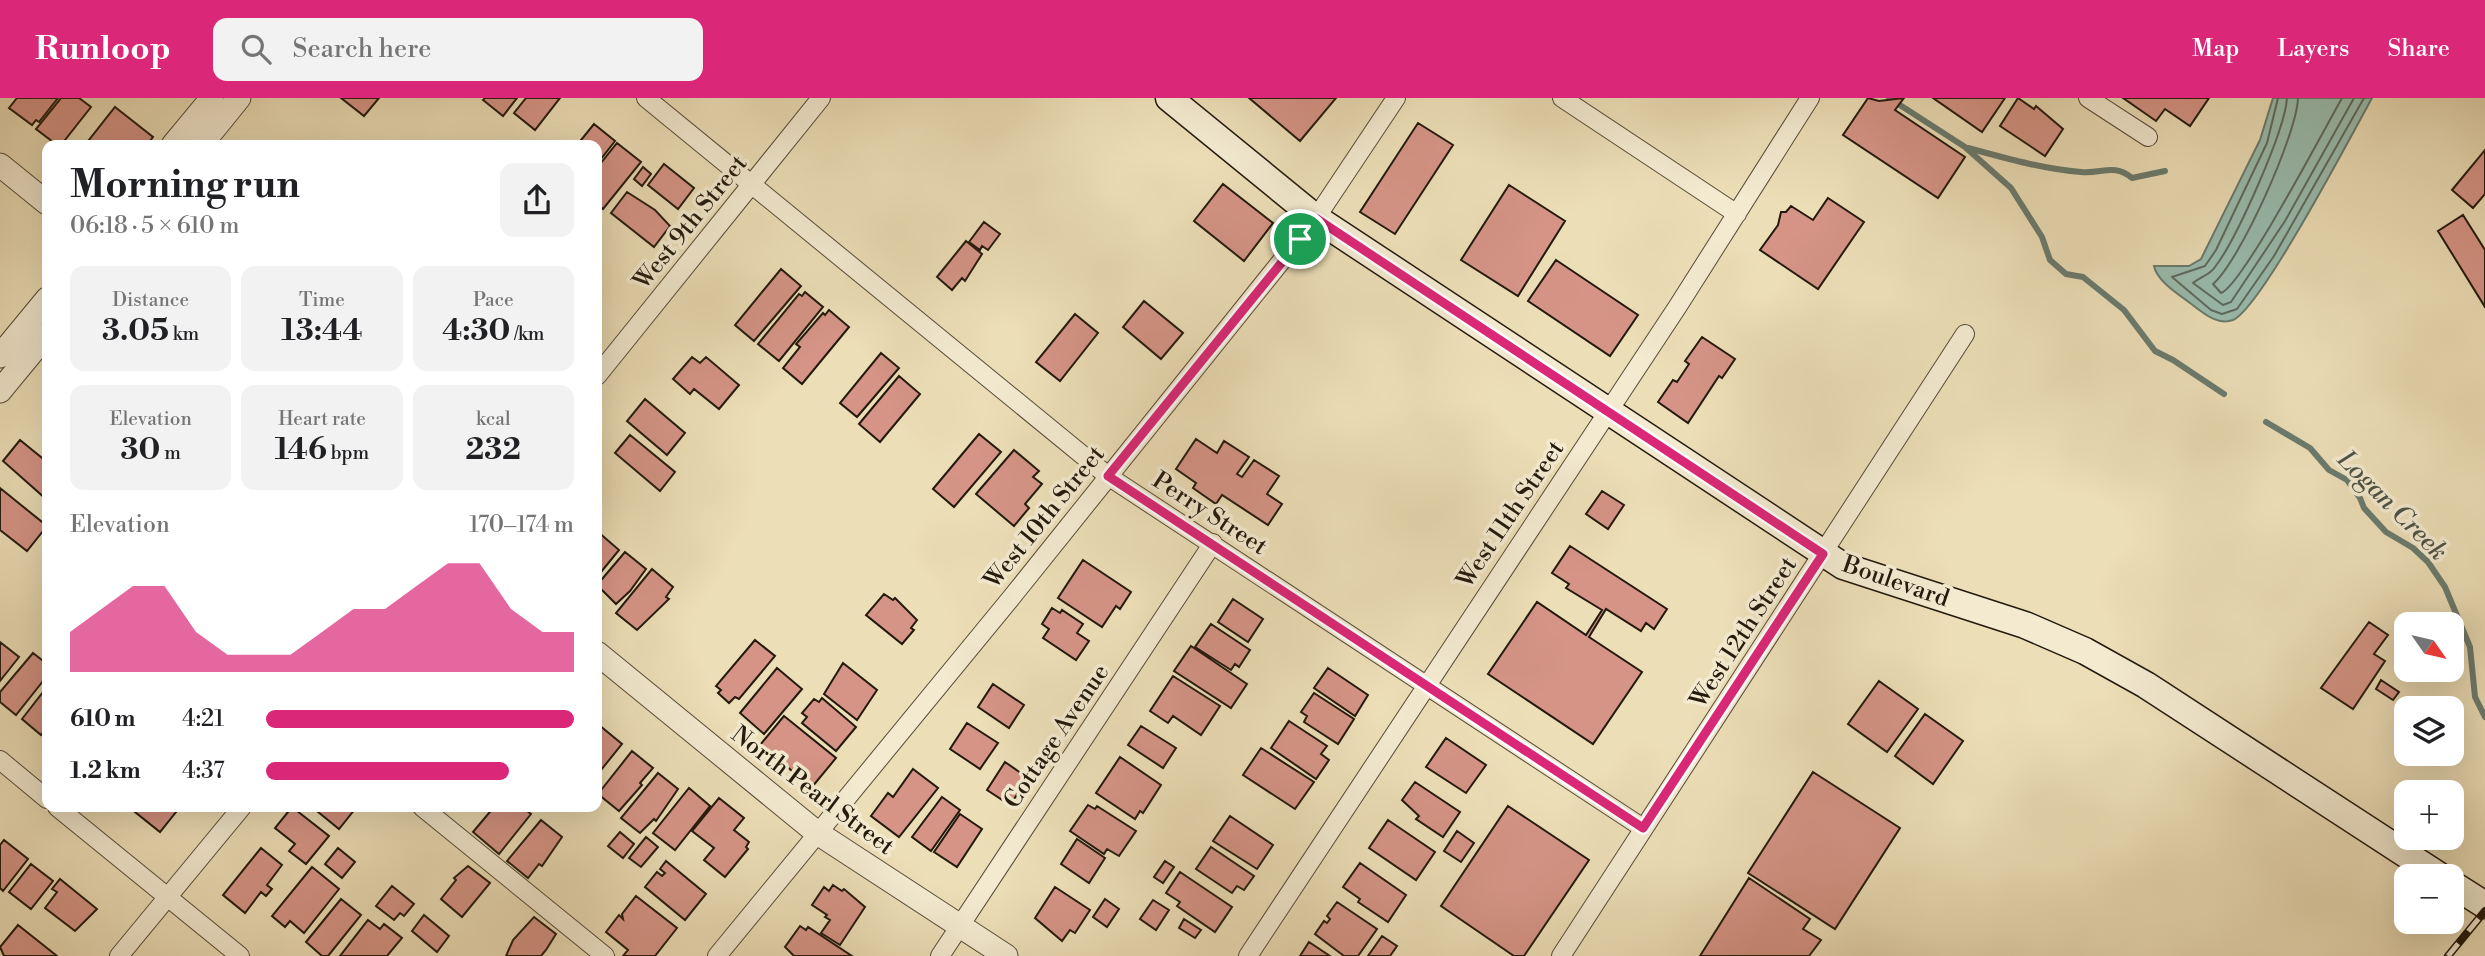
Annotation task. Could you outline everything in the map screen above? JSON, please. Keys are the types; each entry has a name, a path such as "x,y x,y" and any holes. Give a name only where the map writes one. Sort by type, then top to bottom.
{"main road":[{"name":"Boulevard","path":"1168,98 1317,219 1823,554 1843,566 2051,635 2097,657 2157,692 2421,864"},
{"path":"2464,892 2485,905"}],"street":[{"path":"177,140 212,98"},
{"path":"205,140 239,98"},
{"name":"Perry Street","path":"646,98 1108,476 1643,828"},
{"name":"West 9th Street","path":"602,370 821,98"},
{"name":"West 10th Street","path":"717,956 1317,219 1396,98"},
{"path":"1562,98 1737,214"},
{"name":"West 11th Street","path":"1248,956 1737,214 1810,98"},
{"path":"2088,98 2148,137"},
{"path":"0,165 42,199"},
{"path":"0,356 42,305"},
{"name":"West 12th Street","path":"1561,956 1965,334"},
{"path":"0,391 42,340"},
{"name":"Cottage Avenue","path":"940,956 1213,543"},
{"name":"North Pearl Street","path":"602,657 816,832 1006,956"},
{"path":"0,760 42,795"},
{"path":"63,812 240,956"},
{"path":"119,956 238,812"},
{"path":"428,812 605,956"}],"water":[{"path":"2273,98 2372,98 2306,218 2264,285 2233,320 2216,320 2174,291 2159,277 2154,266 2189,266 2201,259 2260,140"}],"building":[{"path":"17,98 58,98 39,122 36,120 32,125 9,108"},
{"path":"61,98 79,98 91,107 65,140 50,140 36,129"},
{"path":"341,98 379,98 364,116"},
{"path":"517,98 503,116 483,100"},
{"path":"526,98 560,98 535,130 514,113"},
{"path":"1249,98 1336,98 1300,141"},
{"path":"1868,98 1879,101 1904,98 1895,110 1965,157 1938,198 1843,135"},
{"path":"1933,98 2005,98 1982,132"},
{"path":"2018,98 2034,109 2036,106 2063,129 2045,156 2000,126"},
{"path":"2123,98 2209,98 2190,126 2165,109 2156,121"},
{"path":"115,107 153,137 151,140 89,140"},
{"path":"1418,123 1453,145 1395,234 1360,212"},
{"path":"594,124 615,141 602,158 602,140 581,140"},
{"path":"617,143 641,162 603,209 602,208 602,162"},
{"path":"2485,150 2485,194 2473,208 2452,190"},
{"path":"664,164 694,188 678,209 648,185"},
{"path":"643,167 651,174 642,186 634,179"},
{"path":"1223,184 1273,223 1244,261 1194,221"},
{"path":"1509,185 1565,221 1518,296 1461,260"},
{"path":"627,192 655,210 670,226 654,247 611,213"},
{"path":"1828,198 1864,222 1818,289 1760,250 1778,225 1781,212 1786,212 1791,206 1813,220"},
{"path":"2463,215 2485,250 2485,307 2438,231"},
{"path":"984,222 1000,234 988,250 982,246 980,250 969,242"},
{"path":"966,241 982,254 965,281 962,278 952,290 937,277"},
{"path":"1556,260 1638,315 1610,356 1528,301"},
{"path":"781,269 801,286 754,341 735,325"},
{"path":"805,292 823,307 779,361 758,344 799,294 802,296"},
{"path":"1144,301 1183,333 1161,359 1123,327"},
{"path":"829,310 849,327 802,384 783,368 800,347 796,344 823,313 825,315"},
{"path":"1075,314 1098,333 1060,381 1036,362"},
{"path":"1702,337 1735,359 1722,378 1719,376 1688,423 1658,402 1673,380 1677,382 1689,364 1685,361"},
{"path":"881,353 899,368 857,417 840,403"},
{"path":"692,357 700,363 706,357 739,385 719,409 694,389 690,394 673,379"},
{"path":"899,376 920,394 880,442 859,424"},
{"path":"645,399 685,433 667,455 627,421"},
{"path":"979,434 1001,452 954,507 933,489"},
{"path":"630,435 675,472 660,491 615,453"},
{"path":"1196,439 1217,453 1224,441 1249,457 1237,474 1242,477 1254,460 1279,476 1267,494 1282,504 1268,525 1222,495 1216,504 1193,488 1196,483 1176,469"},
{"path":"20,440 42,458 42,495 3,461"},
{"path":"1014,450 1039,471 1033,477 1042,484 1025,504 1029,508 1014,526 976,494"},
{"path":"0,488 42,522 42,532 27,551 0,530"},
{"path":"1602,491 1624,505 1608,529 1586,514"},
{"path":"602,535 619,550 602,571"},
{"path":"1570,546 1667,609 1654,629 1646,623 1641,631 1606,609 1589,637 1642,672 1593,744 1488,674 1537,602 1586,635 1602,610 1566,588 1569,584 1552,573"},
{"path":"625,552 646,569 630,591 616,604 602,590 602,579"},
{"path":"1083,560 1131,592 1120,609 1116,606 1102,627 1058,598"},
{"path":"652,569 673,587 666,597 669,599 637,630 616,613"},
{"path":"884,594 893,600 895,598 917,620 911,628 914,630 902,644 866,615"},
{"path":"1233,599 1263,619 1248,642 1218,622"},
{"path":"1052,608 1060,613 1062,610 1083,624 1077,633 1089,641 1076,660 1043,638 1049,629 1042,624"},
{"path":"2369,622 2388,635 2374,654 2385,661 2353,709 2321,688"},
{"path":"1211,624 1250,650 1239,667 1235,664 1231,670 1195,647"},
{"path":"755,640 775,656 739,699 735,697 729,703 718,693 721,690 716,686"},
{"path":"0,642 19,657 0,681"},
{"path":"1191,646 1247,684 1231,708 1174,671"},
{"path":"33,653 42,660 42,682 16,715 0,702 0,692"},
{"path":"843,663 877,690 857,720 824,694"},
{"path":"777,668 802,689 764,734 740,713"},
{"path":"1328,668 1368,695 1355,716 1314,688"},
{"path":"1173,676 1220,706 1201,735 1173,716 1168,723 1150,711"},
{"path":"2381,680 2399,692 2393,700 2376,689"},
{"path":"1879,681 1918,709 1887,752 1848,724"},
{"path":"993,684 1024,705 1009,728 978,707"},
{"path":"42,693 42,734 22,719"},
{"path":"1314,693 1354,719 1338,744 1304,722 1307,716 1301,712"},
{"path":"822,698 856,727 836,751 802,723 807,717 802,713 814,699 819,702"},
{"path":"1925,714 1963,741 1933,784 1895,756"},
{"path":"784,716 836,758 812,787 760,745"},
{"path":"1289,721 1327,746 1321,754 1329,760 1316,779 1271,748"},
{"path":"967,723 998,743 980,769 950,749"},
{"path":"1141,726 1176,748 1163,768 1128,745"},
{"path":"602,727 622,744 602,769"},
{"path":"1446,738 1486,765 1466,793 1426,767"},
{"path":"1261,748 1314,782 1295,809 1243,775"},
{"path":"632,751 653,768 619,811 602,797 602,789"},
{"path":"1120,757 1161,785 1143,813 1140,811 1135,819 1096,793"},
{"path":"1005,762 1028,778 1010,805 987,790"},
{"path":"913,769 938,788 899,837 871,816 888,793 893,797"},
{"path":"1813,772 1900,828 1835,929 1748,873"},
{"path":"658,773 678,789 656,821 654,819 640,833 621,818"},
{"path":"1415,782 1460,812 1443,837 1416,819 1419,816 1402,800"},
{"path":"689,788 710,806 675,850 653,833"},
{"path":"942,797 960,810 931,851 912,837"},
{"path":"719,798 744,818 734,830 749,842 746,847 748,849 725,877 704,860 714,848 692,831"},
{"path":"1088,805 1095,809 1097,806 1136,831 1119,856 1107,849 1104,854 1070,831"},
{"path":"1508,806 1589,860 1524,956 1514,956 1441,906"},
{"path":"135,812 176,812 160,832"},
{"path":"288,812 298,812 329,836 306,864 289,851 295,844 275,828"},
{"path":"318,812 353,812 339,829"},
{"path":"490,812 531,814 499,854 473,832"},
{"path":"960,814 982,829 957,867 934,852"},
{"path":"1230,816 1273,845 1257,869 1213,841"},
{"path":"541,820 562,837 542,866 539,864 528,878 507,861"},
{"path":"1388,820 1435,852 1416,880 1369,848"},
{"path":"1457,831 1474,843 1461,862 1444,851"},
{"path":"620,832 634,844 623,858 608,846"},
{"path":"646,837 658,847 641,867 629,858"},
{"path":"1077,839 1105,858 1089,883 1061,864"},
{"path":"4,840 28,859 3,891 0,888 0,845"},
{"path":"1211,847 1254,876 1244,890 1237,886 1232,893 1196,869"},
{"path":"261,848 282,865 267,885 272,889 266,896 261,892 245,913 223,895"},
{"path":"338,848 355,862 342,878 325,864"},
{"path":"666,861 706,894 685,920 645,887 657,872 662,876 665,873 660,869"},
{"path":"1165,861 1174,867 1163,883 1154,877"},
{"path":"1360,863 1406,895 1388,922 1358,902 1360,899 1343,887"},
{"path":"31,864 53,881 31,909 9,892"},
{"path":"468,866 490,883 462,917 441,899 456,880 454,878"},
{"path":"312,867 339,889 304,933 290,921 285,927 272,916"},
{"path":"1180,872 1232,907 1215,932 1177,906 1180,902 1166,893"},
{"path":"1749,878 1810,919 1803,929 1821,940 1809,956 1700,956"},
{"path":"60,879 97,909 75,931 45,908 57,892 52,889"},
{"path":"833,885 842,891 844,889 865,907 840,945 821,933 830,920 812,905 824,887 829,891"},
{"path":"392,886 414,904 404,916 400,913 394,920 376,906"},
{"path":"1055,887 1090,910 1075,933 1070,930 1062,941 1035,918"},
{"path":"636,896 677,928 655,956 623,956 628,950 606,932 619,915 623,919 622,914"},
{"path":"341,899 361,915 328,956 322,956 306,942"},
{"path":"1105,899 1119,909 1107,927 1093,917"},
{"path":"1153,900 1169,910 1156,930 1140,919"},
{"path":"1337,902 1377,929 1358,956 1344,956 1315,934 1324,921 1327,923 1330,919 1327,916"},
{"path":"424,915 449,936 437,952 412,931"},
{"path":"534,917 556,934 546,950 541,956 506,956 513,940"},
{"path":"1184,919 1201,930 1195,938 1179,928"},
{"path":"368,920 380,929 384,924 402,938 387,956 340,956"},
{"path":"18,925 57,956 4,956 0,947"},
{"path":"800,926 806,930 808,927 852,956 794,956 785,947"},
{"path":"1382,936 1397,946 1390,956 1368,956"},
{"path":"1309,942 1330,956 1300,956"}],"waterway":[{"name":"Logan Creek","path":"1889,98 1965,147 2011,188 2042,237 2050,260 2066,274 2083,277 2124,310 2155,351 2224,394"},
{"path":"1968,148 2067,171 2113,170 2132,178 2165,171"},
{"name":"Logan Creek","path":"2266,422 2310,448 2329,470 2347,480 2364,508 2386,532 2413,548 2428,562 2445,587 2470,647 2475,697 2485,717"}],"railway":[{"path":"2448,956 2485,911"}],"route":[{"path":"1317,219 1823,554 1643,828 1108,476 1300,239 1317,219"}]}
